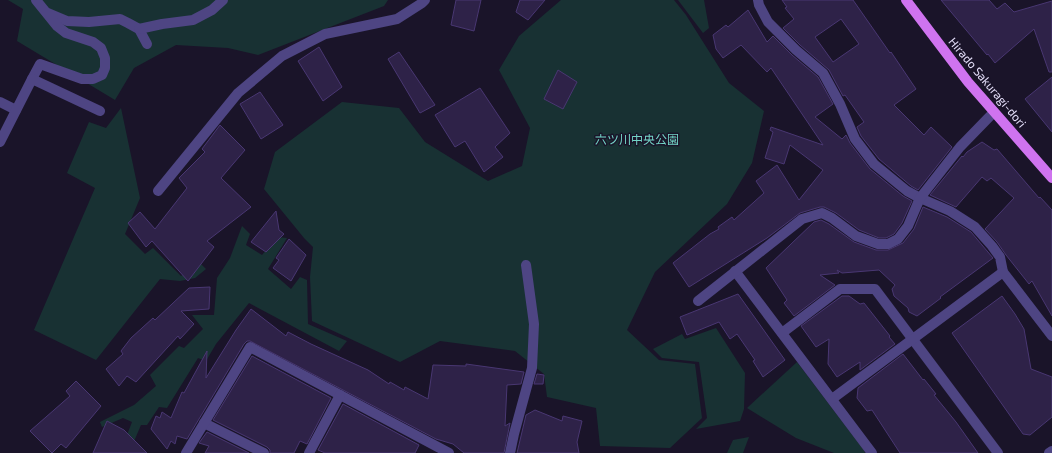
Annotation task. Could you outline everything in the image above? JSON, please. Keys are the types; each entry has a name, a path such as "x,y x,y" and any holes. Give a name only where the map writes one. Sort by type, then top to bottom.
{"main road":[{"name":"Hirado Sakuragi-dori","path":"906,0 963,76 1052,178"}],"street":[{"path":"0,142 40,64 82,79 94,79 102,75 105,68 105,58 101,48 93,42 66,33 57,26 36,0"},
{"path":"138,29 193,20 212,10 223,0"},
{"path":"158,191 238,93 282,56 325,34 397,19 425,0"},
{"path":"758,0 768,22 796,50 823,73 840,104 855,140 874,164 907,191 950,211 975,227 1000,257 1003,272 1052,336"},
{"path":"47,12 67,21 89,22 120,20 138,29 147,44"},
{"path":"32,79 100,111"},
{"path":"0,102 16,110"},
{"path":"698,301 802,218 822,213 832,218 856,236 878,244 888,244 898,239 908,226 920,198 960,147 994,112"},
{"path":"510,453 532,368 534,324 526,265"},
{"path":"735,272 872,453"},
{"path":"832,399 1003,272"},
{"path":"782,333 840,289 875,289 998,453"},
{"path":"186,453 250,347 449,453"},
{"path":"309,453 340,394"},
{"path":"204,423 264,453"}],"green space":[{"path":"8,0 388,0 384,6 258,55 228,48 176,45 134,68 115,100 17,41 23,9"},
{"name":"六ツ川中央公園","path":"561,0 674,0 686,15 729,83 764,111 752,163 727,204 655,272 627,330 659,360 695,364 702,418 670,448 600,446 596,408 547,397 544,374 515,351 440,341 400,362 312,321 310,277 313,247 264,189 275,152 342,102 399,108 425,142 488,181 522,166 530,128 499,70 519,36"},
{"path":"678,0 704,0 709,28 703,33"},
{"path":"121,108 140,198 125,234 145,254 153,248 181,276 200,263 206,269 195,278 180,281 160,279 96,360 34,330 95,188 67,173 89,122 106,128"},
{"path":"242,226 250,234 246,245 262,255 277,237 287,238 268,269 291,289 300,277 307,280 308,324 347,341 339,351 249,303 216,344 206,361 198,358 167,408 159,407 147,425 141,425 129,453 120,453 132,422 123,418 102,427 100,422 134,405 156,386 150,375 179,346 184,348 203,329 192,315 214,315 217,278 230,258"},
{"path":"716,328 745,373 744,409 740,421 696,429 707,418 699,362 662,358 653,349 682,334 685,339"},
{"path":"797,362 865,453 834,453 796,438 747,408"},
{"path":"749,437 743,453 727,453 733,440"}],"building":[{"path":"456,0 481,0 474,31 451,25"},
{"path":"520,0 545,0 528,20 516,12"},
{"path":"782,0 853,0 890,53 891,52 916,89 894,105 924,135 931,127 952,147 918,190 911,186 879,159 861,136 857,127 864,122 845,95 843,96 829,70 783,28 794,19 785,8 787,7","holes":["841,19 859,44 833,62 815,37"]},
{"path":"941,0 989,0 997,9 1005,3 1014,12 1052,1 1052,72 1049,72 1034,29 995,63"},
{"path":"748,10 767,42 773,36 792,55 818,77 833,104 815,117 842,139 846,135 850,143 870,169 903,196 912,201 902,223 894,234 886,238 879,238 859,230 836,213 824,207 800,213 767,238 689,287 673,263 710,234 719,229 718,227 732,217 734,220 764,193 756,181 777,165 799,200 823,170 790,145 784,164 765,158 773,132 770,130 771,127 823,145 771,68 767,72 741,45 723,58 716,49 713,35 726,25 728,27"},
{"path":"319,47 342,87 323,101 298,61"},
{"path":"399,52 435,105 420,113 388,59"},
{"path":"558,70 577,82 563,109 544,99"},
{"path":"1052,77 1052,132 1025,99"},
{"path":"480,88 510,133 495,147 503,157 484,172 465,141 455,147 435,115"},
{"path":"260,92 283,125 261,139 240,104"},
{"path":"220,125 245,150 221,178 251,207 207,241 214,247 188,281 152,241 146,247 128,223 140,212 155,229 187,188 179,178 205,152 202,149"},
{"path":"982,142 994,150 997,149 1039,198 1040,197 1052,210 1052,316 1032,281 1029,284 997,242 985,229 1014,198 991,178 987,181 982,177 956,207 930,195 962,156 963,157 967,152"},
{"path":"923,207 947,217 971,232 993,258 917,316 909,312 908,308 894,296 892,289 895,285 879,270 842,273 837,270 839,273 820,275 835,285 794,316 784,303 787,300 766,268 814,222 821,220 829,224 854,242 876,250 888,250 903,243 914,229"},
{"path":"276,211 279,230 284,234 266,252 251,242"},
{"path":"289,239 306,255 291,281 273,268 279,260 276,258"},
{"path":"210,287 209,309 181,311 194,324 180,339 178,336 136,382 127,376 119,386 106,369 123,354 121,351 131,338 153,318 155,320 189,288"},
{"path":"738,294 785,360 763,377 753,361 755,360 737,334 730,339 719,322 687,335 680,317"},
{"path":"842,296 849,296 860,304 864,303 895,344 860,370 860,362 837,377 828,364 829,339 816,347 801,326"},
{"path":"1002,296 1024,329 1031,369 1052,377 1052,417 1030,435 1023,434 952,333"},
{"path":"251,309 286,336 288,332 368,370 389,384 390,382 404,390 405,387 428,399 433,365 466,366 466,364 524,372 521,384 507,385 505,426 510,423 504,453 464,453 453,444 436,439 250,341 247,341 244,344 187,439 177,436 175,444 171,441 167,449 151,429 156,416 160,418 162,412 171,418 182,392 184,393 207,351 206,378"},
{"path":"903,354 936,394 934,395 956,422 978,453 900,453 872,410 867,411 857,398 858,388"},
{"path":"252,356 331,398 307,444 300,441 294,453 270,453 270,450 267,447 213,420"},
{"path":"537,374 544,375 543,384 534,384"},
{"path":"76,381 101,406 66,448 61,444 52,453 30,431 70,396 66,391"},
{"path":"343,404 419,445 415,453 325,453 318,450"},
{"path":"535,410 562,421 563,416 582,421 577,442 579,453 517,453 526,415"},
{"path":"107,421 124,430 147,453 93,453"},
{"path":"207,432 249,453 205,453 209,446 199,443"}]}
